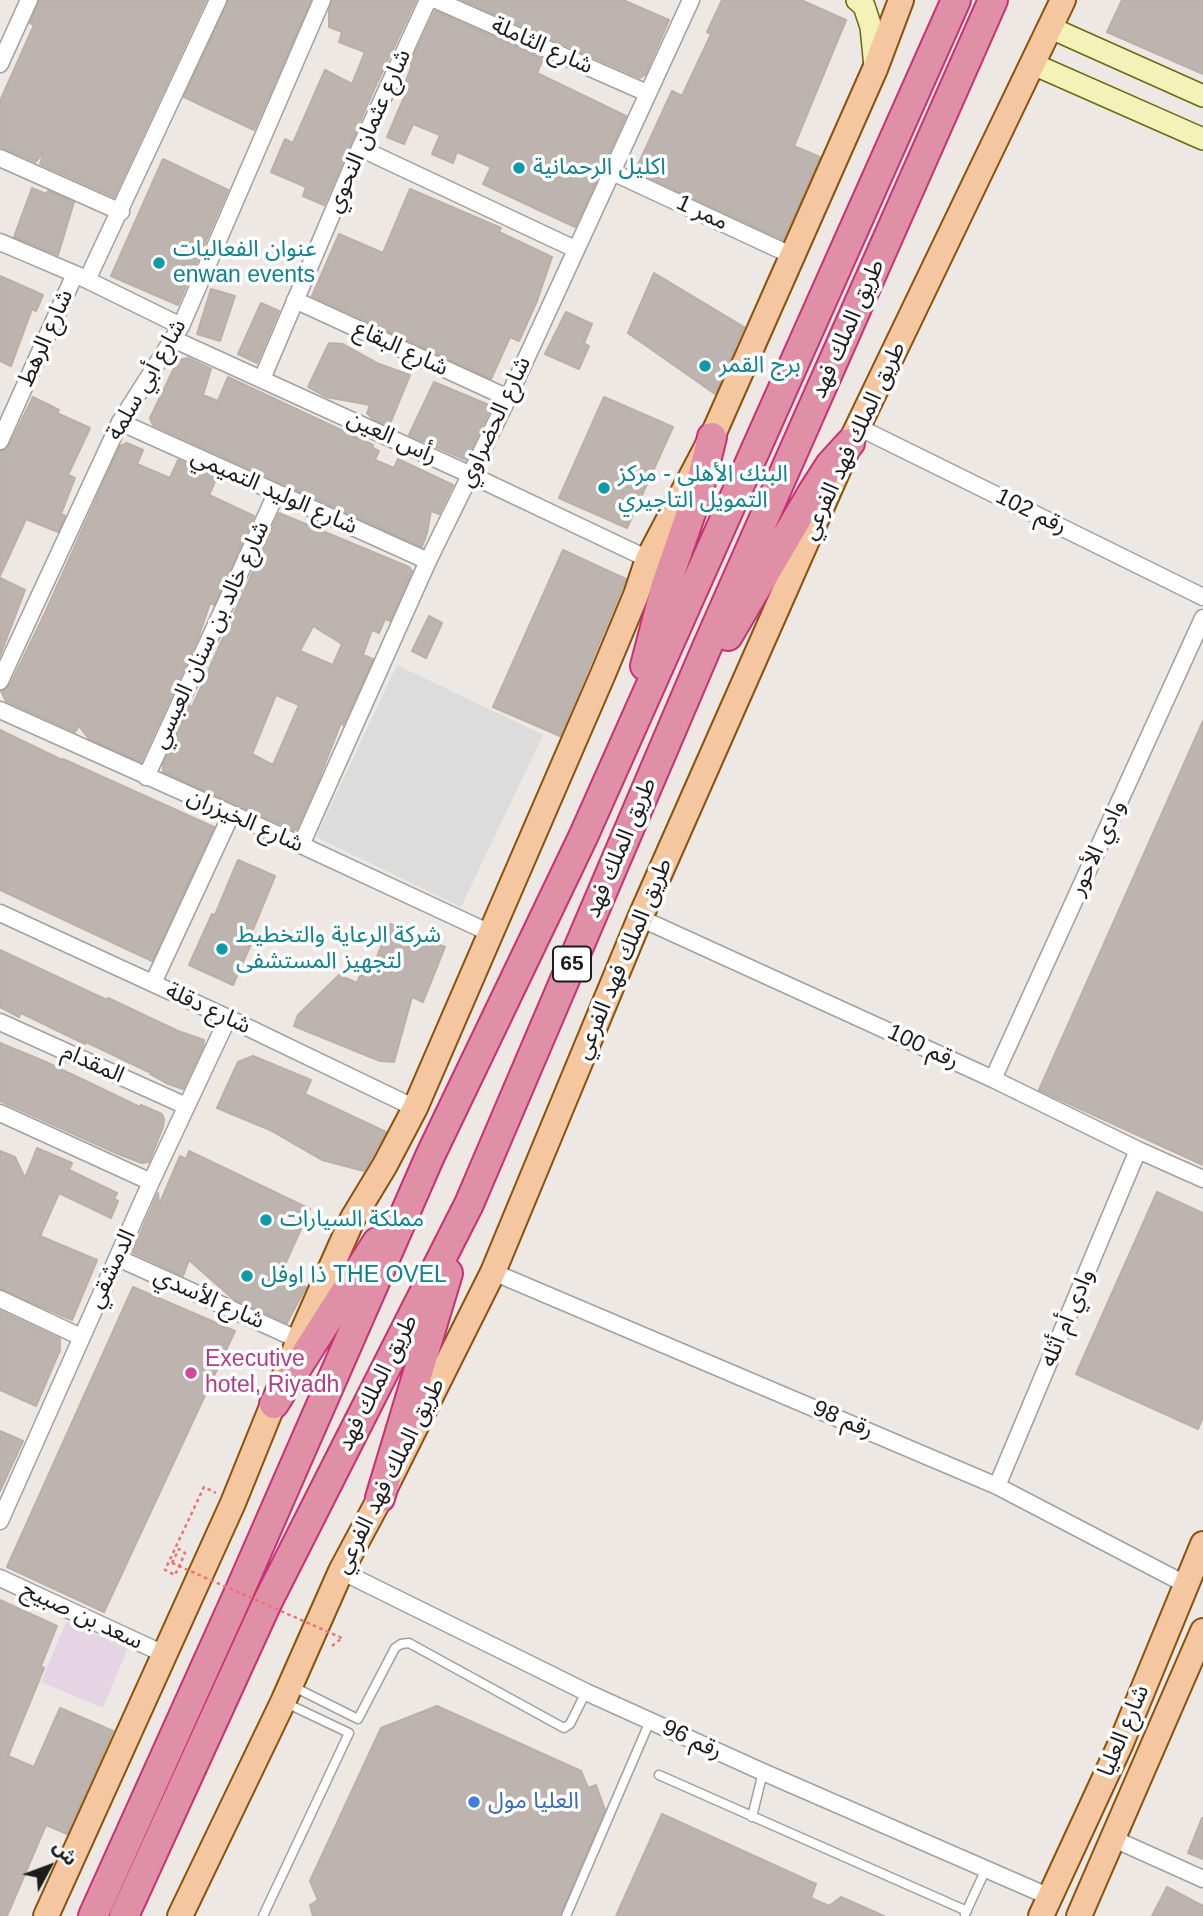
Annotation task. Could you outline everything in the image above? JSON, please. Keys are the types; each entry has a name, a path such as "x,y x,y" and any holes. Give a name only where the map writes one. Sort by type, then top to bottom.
{"highway":[{"name":"طريق الملك فهد","path":"93,1916 430,1156 583,837 956,0"},
{"name":"طريق الملك فهد","path":"124,1916 267,1603 469,1204 699,668 993,0"},
{"path":"699,668 714,660 812,493 854,435"},
{"path":"626,739 659,608 699,490 712,437"},
{"path":"274,1404 430,1156"},
{"path":"380,1498 469,1204"}],"main road":[{"path":"47,1909 233,1503 299,1340 353,1218 415,1108 613,652 648,559 712,437 875,69 901,0"},
{"name":"طريق الملك فهد الفرعي","path":"180,1916 341,1571 493,1272 640,918 854,435 1063,0"},
{"name":"شارع العليا","path":"1045,1907 1121,1743 1203,1544"},
{"name":"شارع العليا","path":"1079,1916 1203,1631"},
{"path":"1093,1804 1090,1825 1098,1838 1116,1829 1150,1751"}],"street":[{"path":"0,64 29,0"},
{"name":"شارع الرهط","path":"0,441 81,277 121,212 218,0"},
{"name":"شارع أبي سلمة","path":"0,681 120,422 177,332 322,0"},
{"name":"شارع عثمان النحوي","path":"262,379 360,148 428,0"},
{"name":"شارع الثاملة","path":"436,0 647,93"},
{"name":"شارع الحضراوي","path":"301,845 428,561 508,398 691,0"},
{"path":"857,0 864,6 871,27 875,69"},
{"path":"1051,28 1203,96"},
{"path":"1033,64 1203,139"},
{"path":"1119,101 1132,65"},
{"path":"360,148 575,248"},
{"path":"0,158 121,212"},
{"name":"ممر 1","path":"611,171 793,256"},
{"name":"رأس العين","path":"0,242 81,277 262,379 648,559"},
{"name":"شارع البقاع","path":"295,300 508,398"},
{"name":"شارع الوليد التميمي","path":"120,422 428,561"},
{"name":"رقم 102","path":"854,435 1203,597"},
{"name":"شارع خالد بن سنان العبسي","path":"146,777 276,494"},
{"name":"وادي الأحور","path":"993,1079 1203,618"},
{"name":"شارع الخيزران","path":"0,710 490,933"},
{"path":"153,983 231,815"},
{"name":"شارع دقلة","path":"0,914 228,1018 415,1108"},
{"name":"رقم 100","path":"640,918 993,1079 1203,1179"},
{"name":"الدمشقي","path":"0,1521 7,1487 81,1337 228,1018"},
{"name":"المقدام","path":"0,1022 186,1106"},
{"path":"0,1113 151,1182"},
{"name":"وادي أم أثله","path":"998,1486 1138,1150"},
{"name":"شارع الأسدي","path":"118,1258 299,1340"},
{"name":"رقم 98","path":"493,1272 998,1486 1185,1584"},
{"path":"0,1299 81,1337"},
{"name":"رقم 96","path":"341,1571 586,1692 986,1869 1045,1907"},
{"name":"سعد بن صبيح","path":"0,1578 164,1654"},
{"path":"1114,1839 1203,1880"}],"lane":[{"path":"263,1916 349,1733 395,1648 409,1643 564,1728 570,1724 586,1692"},
{"path":"286,1693 358,1719"},
{"path":"286,1693 349,1733"},
{"path":"566,1916 650,1721"},
{"path":"752,1816 762,1772"},
{"path":"659,1775 966,1914 986,1869"}],"path":[{"path":"233,1503 204,1487 165,1570 175,1575 186,1553 178,1549 173,1563 342,1638"}],"shaded area":[{"path":"397,665 543,735 461,907 316,837"},
{"path":"66,1622 128,1648 103,1708 41,1682"}],"building":[{"path":"39,0 206,0 114,197 40,164 44,151 36,162 0,147 0,101 34,25 30,23"},
{"path":"228,0 311,0 254,130 184,97"},
{"path":"332,0 416,0 324,205 303,196 306,187 271,172 285,139 293,143 325,70 352,84 365,52 339,42 342,32 329,27"},
{"path":"462,0 623,0 669,20 645,75 640,78"},
{"path":"722,0 801,0 846,20 794,146 820,157 783,240 637,172 672,91 682,96 711,34 707,32"},
{"path":"1122,0 1203,0 1203,74 1107,32"},
{"path":"435,11 543,59 537,73 626,116 605,162 600,167 600,173 575,227 483,184 491,167 457,152 453,163 432,154 440,135 413,124 404,144 387,137 408,88 404,86 412,65 410,64"},
{"path":"163,159 228,190 178,305 111,276"},
{"path":"32,188 46,194 48,191 74,202 58,255 14,237"},
{"path":"410,189 501,228 499,232 552,257 537,301 519,341 510,337 491,379 312,296 339,234 383,253"},
{"name":"برج القمر","path":"654,273 744,327 715,394 628,333"},
{"path":"0,276 43,295 36,311 32,309 11,366 0,361"},
{"path":"211,289 235,296 220,341 197,334"},
{"path":"261,303 279,311 257,363 238,354"},
{"path":"566,312 592,324 584,343 589,346 579,369 545,354"},
{"path":"329,343 343,344 379,364 410,375 389,426 373,419 367,413 370,405 326,397 308,387"},
{"path":"188,358 211,369 203,395 218,401 228,377 373,445 372,447 379,451 375,460 394,468 398,459 453,485 439,514 431,511 422,547 153,425 150,418 178,360"},
{"path":"434,382 489,405 489,412 466,460 409,435"},
{"path":"33,397 59,410 57,413 90,428 68,475 75,478 61,514 65,516 58,532 26,519 0,576 0,451 9,446"},
{"path":"604,397 673,427 627,528 559,498"},
{"path":"127,443 143,450 137,464 170,478 178,460 217,477 209,495 254,516 214,605 210,603 199,636 141,762 89,739 79,726 75,732 6,701 1,691 10,685 120,446"},
{"path":"279,513 409,567 412,571 390,621 385,619 379,633 372,630 363,655 373,659 343,725 341,723 296,830 163,772 163,764 190,706 192,707","holes":["313,626 342,644 333,665 300,651","276,695 299,705 273,765 252,754"]},
{"path":"563,550 626,579 560,736 493,707"},
{"path":"0,578 25,590 0,656"},
{"path":"429,616 442,623 426,658 412,651"},
{"path":"1203,721 1203,1165 1039,1090"},
{"path":"0,730 214,827 152,961 0,890"},
{"path":"238,860 275,876 252,932 256,933 233,985 189,965 212,914 215,915"},
{"path":"390,924 445,947 423,1002 412,997 394,1062 380,1061 294,1026 298,1015 339,975 357,983 368,956 376,959"},
{"path":"0,950 107,1000 108,998 178,1031 204,1040 183,1089 86,1042 85,1044 21,1013 19,1017 0,1007"},
{"path":"0,1043 140,1107 141,1105 162,1114 163,1127 149,1162 142,1163 118,1154 0,1101"},
{"path":"253,1056 311,1080 305,1094 386,1132 364,1171 322,1160 270,1130 217,1108 238,1062"},
{"path":"37,1148 72,1163 69,1170 117,1193 114,1199 118,1201 111,1218 59,1193 40,1236 97,1260 72,1320 0,1289 0,1151 15,1157 25,1178"},
{"path":"189,1151 310,1209 282,1271 306,1287 287,1323 232,1298 189,1260 183,1276 132,1252 158,1193 159,1205 180,1156 186,1159"},
{"path":"1157,1192 1203,1213 1203,1417 1198,1429 1076,1374"},
{"path":"133,1287 235,1331 104,1612 7,1567"},
{"path":"0,1311 60,1339 60,1350 36,1406 0,1390"},
{"path":"0,1431 23,1441 0,1491"},
{"path":"0,1600 57,1626 41,1666 44,1668 8,1756 34,1767 60,1708 113,1731 67,1834 46,1825 7,1916 0,1916"},
{"name":"العليا مول","path":"437,1706 581,1771 588,1788 596,1785 605,1810 560,1916 313,1916 310,1905 318,1900 310,1881 381,1728"},
{"path":"662,1814 816,1884 811,1898 829,1906 841,1897 884,1916 616,1916"},
{"path":"1203,1818 1203,1859 1188,1853"},
{"path":"1167,1887 1203,1906 1203,1916 1152,1916"}],"place":[{"name":"اكليل الرحمانية","path":"519,168"},
{"name":"عنوان الفعاليات enwan events","path":"159,263"},
{"name":"برج القمر","path":"705,366"},
{"name":"البنك الأهلي - مركز التمويل التاجيري","path":"604,488"},
{"name":"شركة الرعاية والتخطيط لتجهيز المستشفى","path":"222,949"},
{"name":"مملكة السيارات","path":"266,1220"},
{"name":"ذا اوفل THE OVEL","path":"247,1276"},
{"name":"Executive hotel, Riyadh","path":"191,1373"},
{"name":"العليا مول","path":"474,1802"}]}
